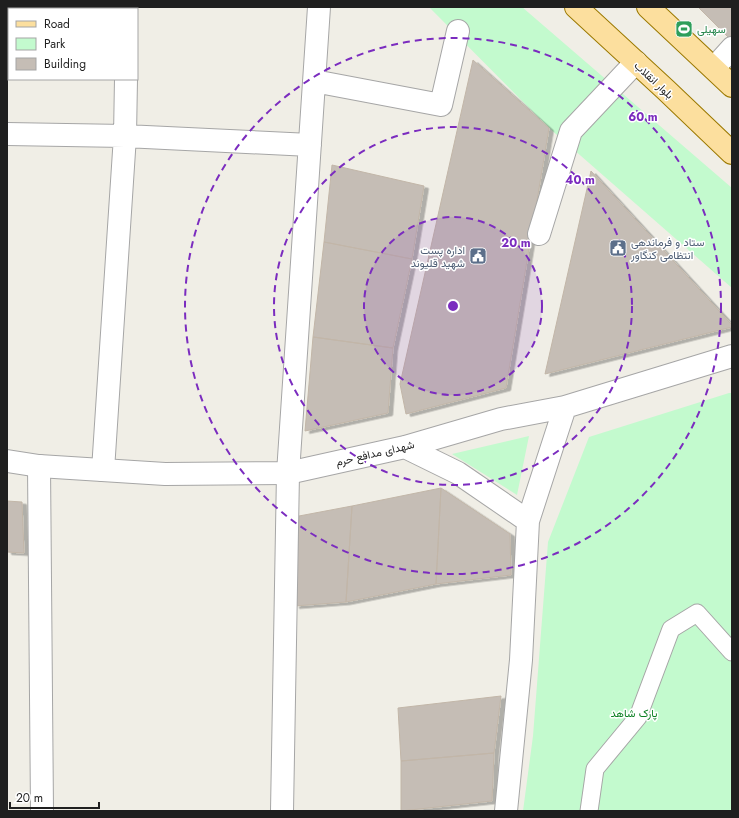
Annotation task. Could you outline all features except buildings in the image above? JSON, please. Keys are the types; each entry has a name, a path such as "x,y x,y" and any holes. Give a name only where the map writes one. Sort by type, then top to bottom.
{"main road":[{"name":"بلوار انقلاب","path":"576,7 732,153"},
{"path":"648,7 732,86"}],"street":[{"path":"282,811 288,473 319,7"},
{"path":"314,81 441,105 458,31"},
{"path":"714,68 732,48"},
{"path":"539,234 571,131 636,62"},
{"path":"103,470 125,136 126,80"},
{"path":"7,134 125,136 310,145"},
{"name":"شهدای مدافع حرم","path":"7,461 39,466 165,474 288,473 405,448 501,419 565,407 732,356"},
{"path":"506,811 521,660 528,521 565,407"},
{"path":"405,448 458,473 528,521"},
{"path":"39,466 42,811"}],"lane":[{"path":"589,811 595,769 638,717 671,629 698,613 732,652"}],"green space":[{"path":"429,7 522,7 732,188 732,288 549,128"},
{"name":"پارک شاهد","path":"732,393 732,811 523,811 533,736 548,542 589,437"},
{"path":"529,436 517,495 452,454"}],"place":[{"name":"سهیلی","path":"684,29"},
{"name":"ستاد و فرماندهی انتظامی کنگاور","path":"618,248"},
{"name":"اداره پست شهید قلیوند","path":"478,256"}]}
